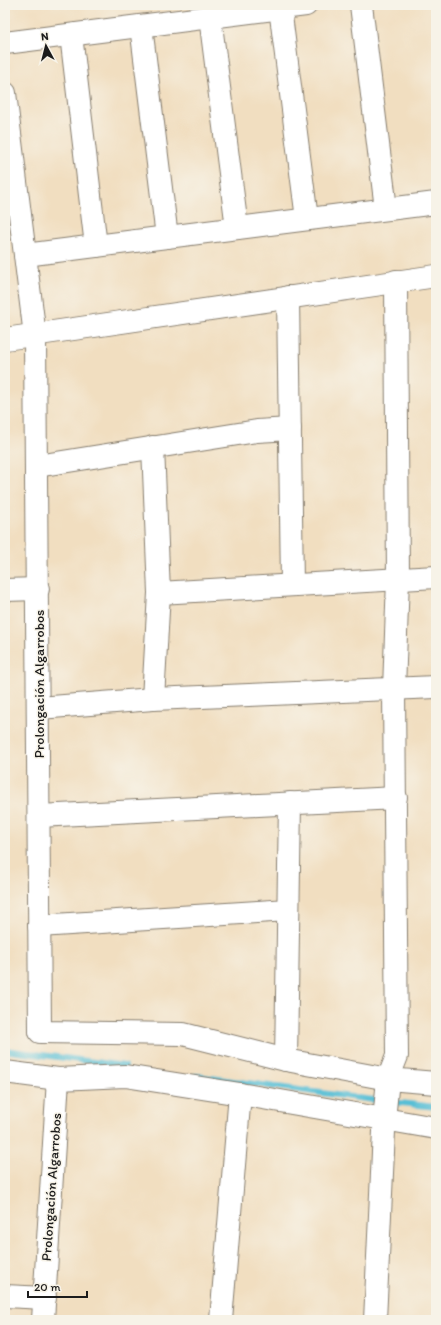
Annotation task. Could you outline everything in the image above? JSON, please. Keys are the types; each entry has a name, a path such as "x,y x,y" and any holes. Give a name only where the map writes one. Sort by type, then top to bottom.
{"street":[{"path":"5,43 306,5"},
{"path":"361,5 386,209"},
{"path":"280,8 307,219"},
{"path":"210,17 237,228"},
{"path":"141,26 167,237"},
{"path":"71,35 96,246"},
{"name":"Prolongación Algarrobos","path":"5,93 35,336 39,708 40,1032 183,1034 286,1060"},
{"path":"25,255 436,203"},
{"path":"5,339 35,336 436,276"},
{"path":"375,1320 385,1115 388,1083 397,1056 394,688 398,579 396,281"},
{"path":"288,297 292,585"},
{"path":"37,466 257,431 290,429"},
{"path":"153,447 159,593 153,699"},
{"path":"159,593 436,577"},
{"path":"5,590 38,589"},
{"path":"39,708 153,699 436,687"},
{"path":"39,816 396,798"},
{"path":"290,804 286,1060 388,1083 436,1083"},
{"path":"39,926 288,910"},
{"path":"5,1072 58,1079 125,1076 385,1115 436,1128"},
{"name":"Prolongación Algarrobos","path":"43,1320 58,1079"},
{"path":"221,1320 240,1094"},
{"path":"5,1296 44,1298"}],"waterway":[{"path":"5,1050 125,1066"},
{"path":"196,1076 436,1107"}]}
